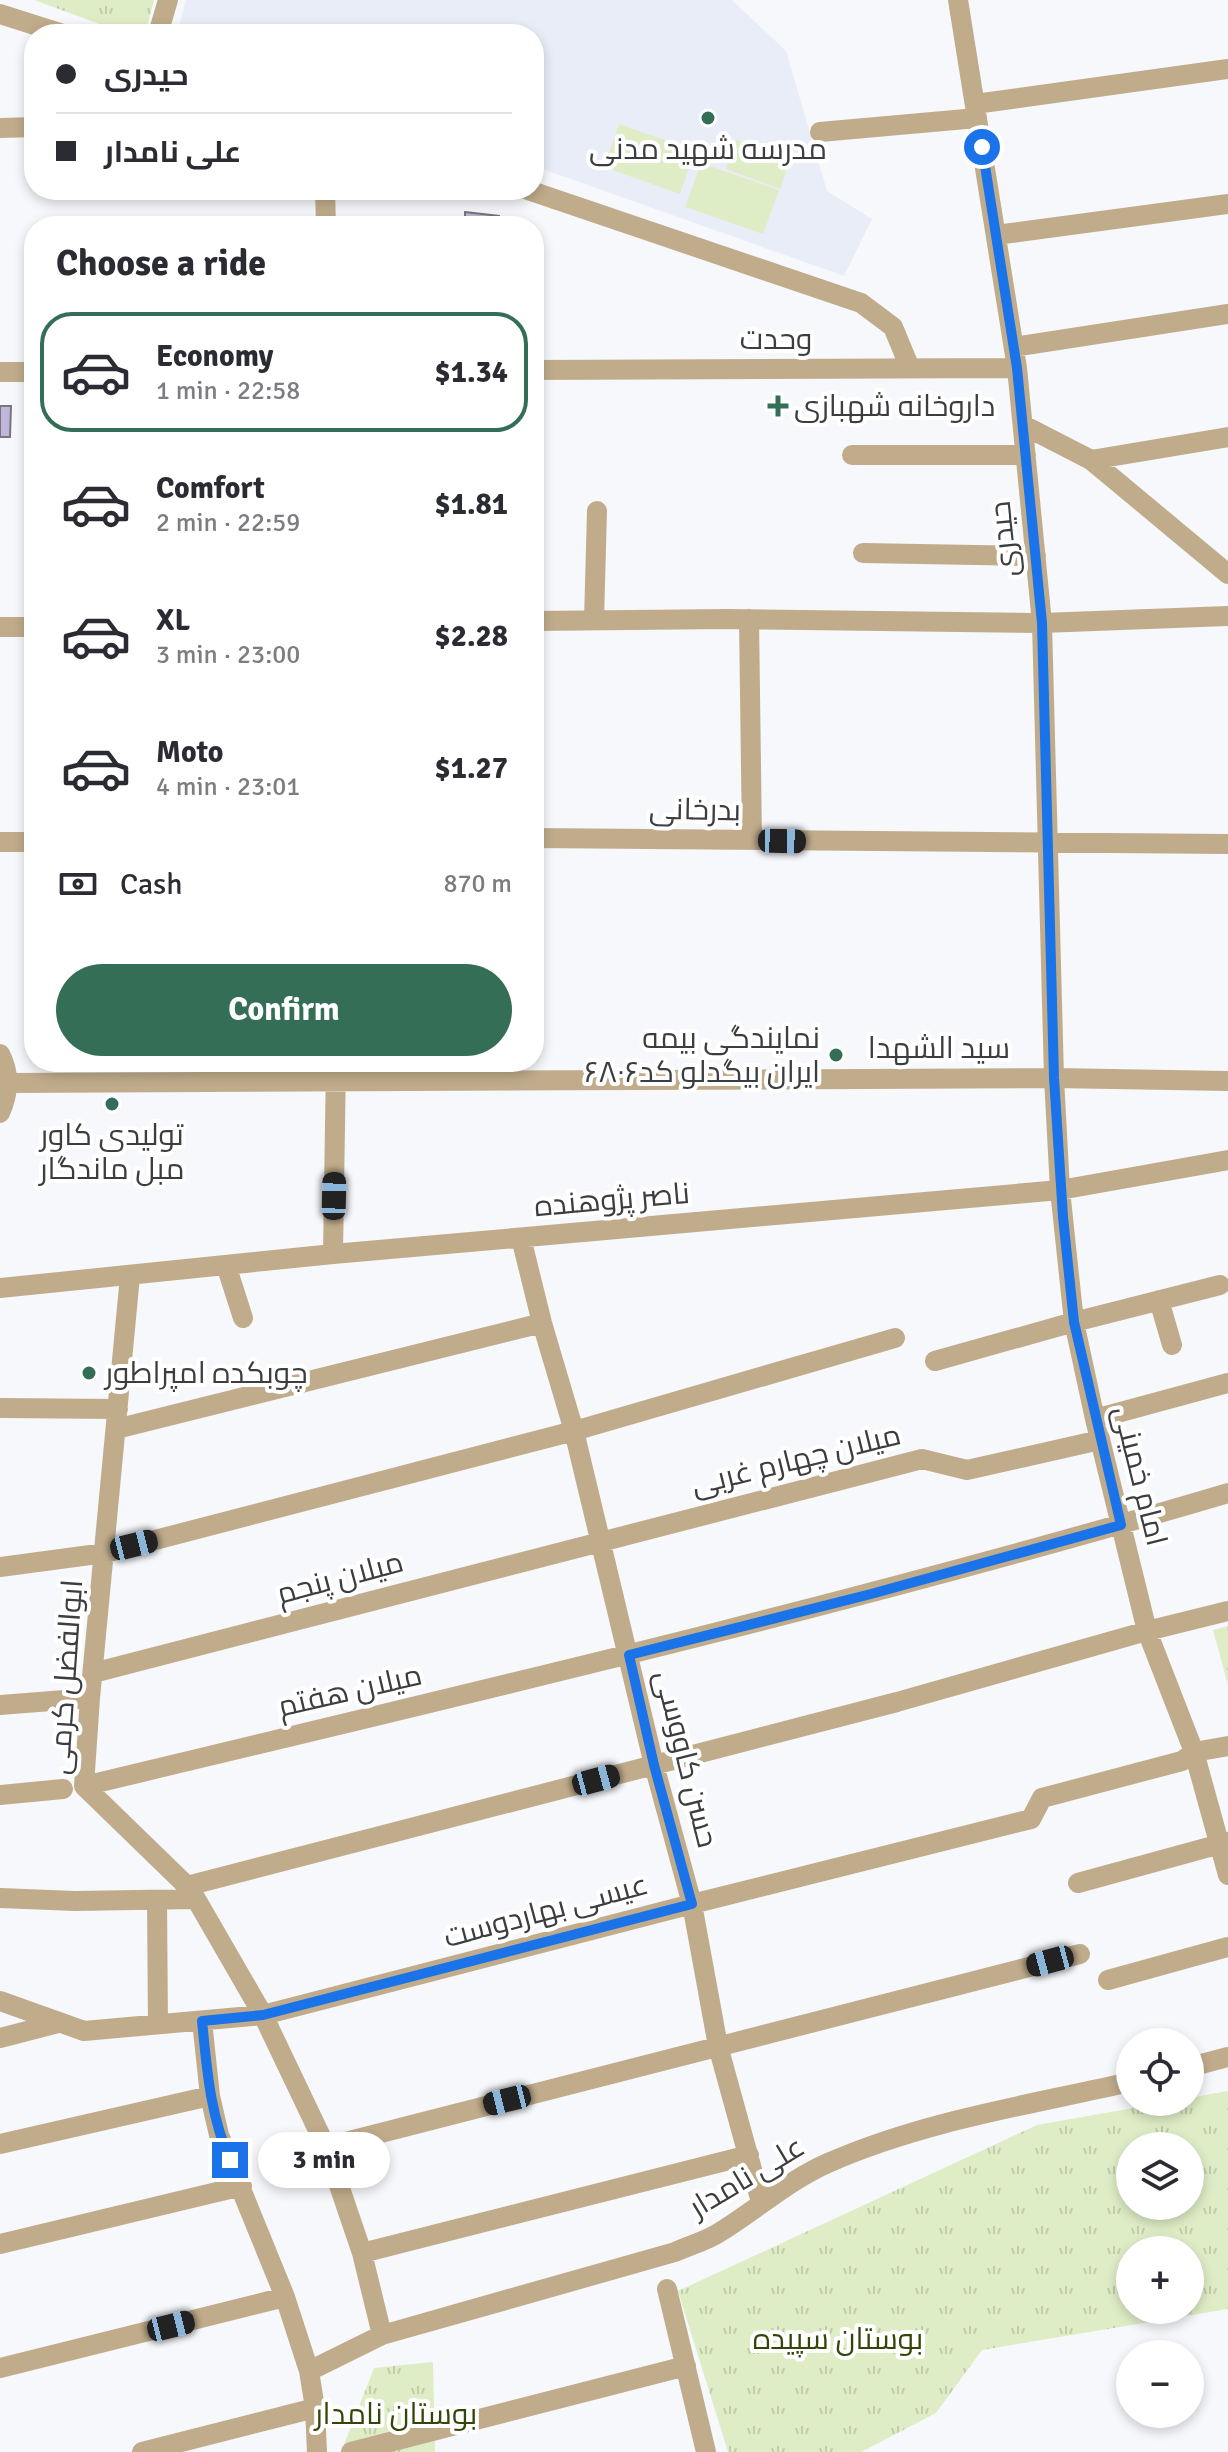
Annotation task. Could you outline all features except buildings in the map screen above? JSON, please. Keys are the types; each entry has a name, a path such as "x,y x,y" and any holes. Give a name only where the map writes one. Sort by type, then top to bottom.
{"street":[{"path":"161,24 168,0"},
{"name":"حیدری","path":"958,0 1016,358 1042,623 1054,1078"},
{"path":"0,14 32,24"},
{"path":"820,132 976,111 1228,69"},
{"path":"0,128 24,127"},
{"path":"544,195 861,303 893,327 910,368"},
{"path":"996,235 1228,204"},
{"name":"وحدت","path":"544,370 910,368 1016,358 1228,314"},
{"path":"0,372 24,372"},
{"path":"1023,425 1091,460 1226,571"},
{"path":"1091,460 1228,437"},
{"path":"852,455 1026,455"},
{"path":"594,620 597,511"},
{"path":"863,553 1036,556"},
{"path":"544,621 749,619 1042,623 1228,616"},
{"path":"749,619 752,840"},
{"path":"0,627 24,627"},
{"name":"بدرخانی","path":"544,838 1228,844"},
{"path":"0,842 24,842"},
{"path":"0,1054 8,1083 0,1113"},
{"path":"333,1254 336,1072"},
{"name":"سید الشهدا","path":"8,1083 336,1072 1228,1081"},
{"name":"امام خمینی","path":"1054,1078 1060,1190 1074,1322 1095,1419 1147,1631 1194,1752 1223,1843 1228,1875"},
{"name":"ناصر پژوهنده","path":"0,1288 333,1254 1060,1190 1228,1160"},
{"name":"حسن کاووسی","path":"521,1238 574,1431 654,1765 692,1904 718,2046 761,2202"},
{"path":"226,1265 243,1318"},
{"name":"ابوالفضل کرمی","path":"130,1276 84,1786 192,1892 263,2015 326,2147 362,2253 382,2335"},
{"path":"935,1361 1220,1285"},
{"path":"1159,1300 1172,1345"},
{"path":"0,1408 117,1419 542,1323"},
{"path":"0,1567 105,1553 574,1431 895,1338"},
{"path":"1095,1419 1228,1383"},
{"name":"میلان چهارم غربی","path":"601,1541 922,1459 967,1470 1100,1440"},
{"name":"میلان هفتم","path":"84,1786 871,1594 1228,1493"},
{"name":"میلان پنجم","path":"93,1673 601,1541"},
{"path":"0,1898 157,1900 192,1892 1228,1611"},
{"path":"0,1705 90,1698"},
{"path":"1194,1752 1228,1746"},
{"name":"عیسی بهاردوست","path":"58,2023 84,2031 263,2015 1031,1819 1042,1798 1182,1761 1194,1752"},
{"path":"0,1795 63,1789"},
{"path":"1078,1883 1223,1843"},
{"path":"157,1900 158,2025"},
{"path":"1108,1980 1228,1947"},
{"path":"326,2147 1080,1954"},
{"path":"0,2001 58,2023"},
{"path":"202,2021 210,2096 219,2135 285,2297 309,2371 317,2452"},
{"path":"0,2038 58,2023"},
{"path":"1204,2063 1228,2057"},
{"name":"علی نامدار","path":"309,2371 382,2335 675,2252 718,2233 761,2202 824,2164 874,2144 1116,2085"},
{"path":"0,2144 210,2096"},
{"path":"362,2253 749,2155"},
{"path":"0,2244 242,2186"},
{"path":"667,2289 706,2452"},
{"path":"0,2368 285,2297"},
{"path":"351,2452 686,2366"},
{"path":"142,2452 315,2408"}],"shaded area":[{"name":"مدرسه شهید مدنی","path":"186,0 732,0 786,51 827,191 872,219 844,276 544,170 544,24 180,24"}],"green space":[{"path":"34,0 154,0 148,24 100,24"},
{"path":"619,124 695,151 680,194 604,167"},
{"path":"736,140 790,160 780,189 726,169"},
{"path":"701,163 779,190 763,234 685,207"},
{"path":"1228,1626 1228,1685 1213,1630"},
{"name":"بوستان سپیده","path":"1228,2091 1228,2309 1204,2313 1204,2236 1116,2236 1116,2324 1138,2324 982,2350 936,2413 861,2452 728,2452 678,2291 1037,2125 1116,2111 1116,2116 1204,2116 1204,2095"},
{"name":"بوستان نامدار","path":"433,2362 435,2452 341,2452 374,2368"}],"place":[{"name":"مدرسه شهید مدنی","path":"708,118"},
{"name":"داروخانه شهبازی","path":"778,406"},
{"name":"نمایندگی بیمه ایران بیگدلو کد۶۸۰۶","path":"836,1055"},
{"name":"تولیدی کاور مبل ماندگار","path":"112,1104"},
{"name":"چوبکده امپراطور","path":"89,1373"}],"route":[{"path":"230,2160 219,2135 210,2096 202,2021 263,2015 692,1904 654,1765 629,1655 871,1594 1121,1525 1074,1322 1060,1190 1054,1078 1042,623 1017,368 982,147"}]}
